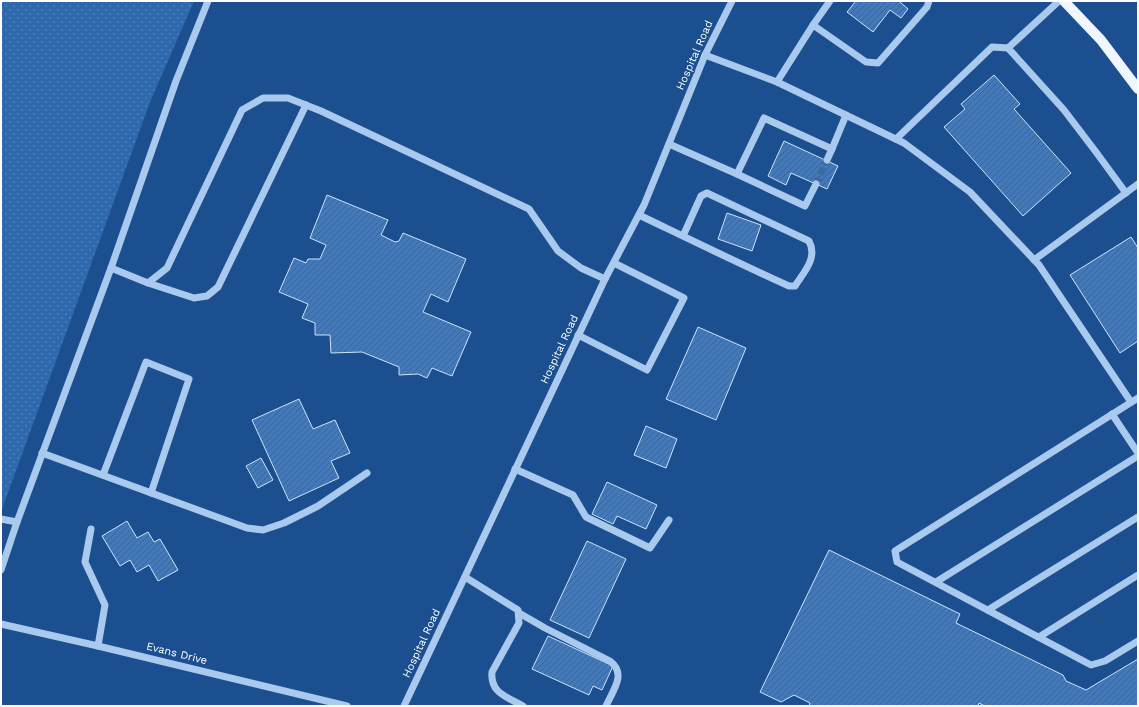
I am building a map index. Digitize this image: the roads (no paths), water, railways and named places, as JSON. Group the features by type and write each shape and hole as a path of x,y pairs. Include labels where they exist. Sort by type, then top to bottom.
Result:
{"main road":[{"path":"1064,1 1100,40 1138,89"}],"street":[{"path":"1,570 42,453 111,268 176,80 208,1"},
{"name":"Hospital Road","path":"404,706 578,335 638,215 705,55 732,1"},
{"path":"777,82 830,1"},
{"path":"813,25 866,62 878,63 927,7 929,1"},
{"path":"1008,48 1059,1"},
{"path":"896,139 992,47 1008,48 1064,110 1126,193"},
{"path":"705,55 777,82 904,142 970,192 1039,265 1131,402"},
{"path":"148,283 167,268 242,110 263,98 288,98 306,105 529,209 558,251 581,268 605,279"},
{"path":"111,268 148,283 194,298 207,296 218,287 306,105"},
{"path":"827,160 846,115"},
{"path":"737,174 764,118 832,149"},
{"path":"668,144 805,206 816,184"},
{"path":"1034,260 1138,184"},
{"path":"638,215 789,286 795,286 811,261 813,252 809,241 707,193 701,196 683,236"},
{"path":"578,335 647,370 684,298 614,263"},
{"path":"103,475 146,362 189,379 151,493"},
{"path":"1138,398 895,551 897,562 1091,665 1105,662 1138,641"},
{"path":"936,582 1138,454 1112,414"},
{"path":"42,453 247,528 263,530 284,523 318,506 367,473"},
{"path":"515,469 573,495 586,517 650,548 668,520"},
{"path":"988,610 1138,516"},
{"path":"1,519 17,522"},
{"path":"91,529 85,562 105,605 98,646"},
{"path":"1039,637 1138,575"},
{"path":"465,577 516,608 519,613 616,665 618,670 618,678 606,706"},
{"path":"519,613 519,623 492,672 491,678 492,685 496,690 522,706"},
{"name":"Evans Drive","path":"1,624 347,706"}],"tunnel":[{"path":"816,184 827,160"}]}
